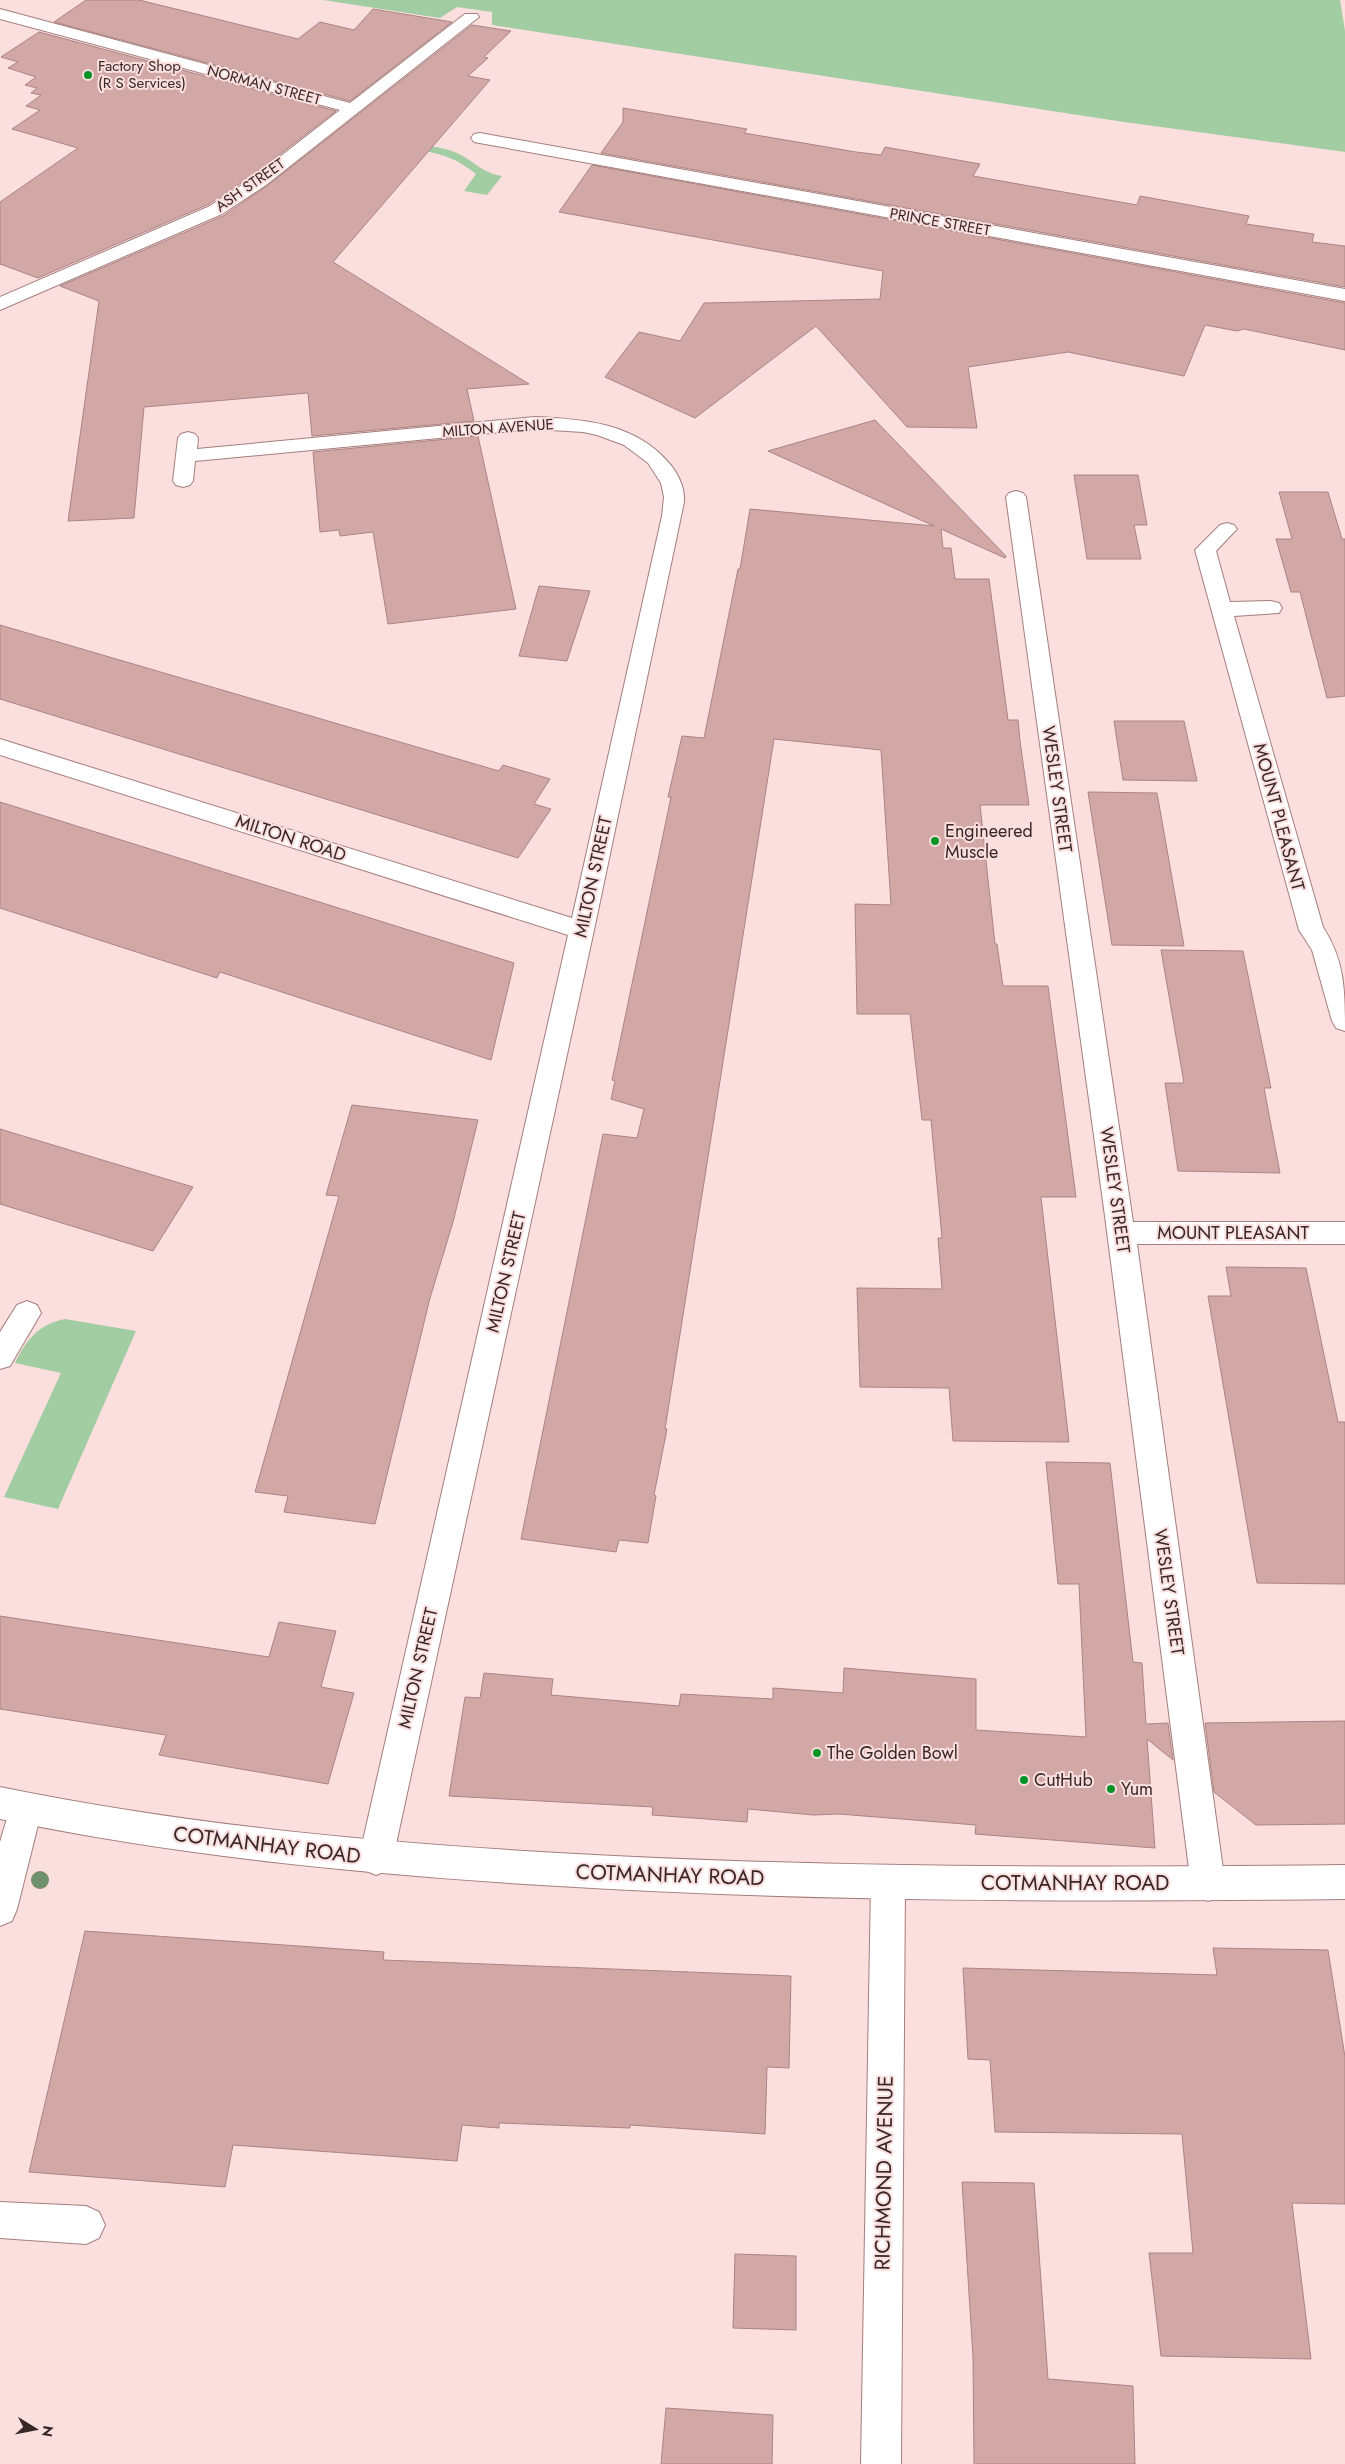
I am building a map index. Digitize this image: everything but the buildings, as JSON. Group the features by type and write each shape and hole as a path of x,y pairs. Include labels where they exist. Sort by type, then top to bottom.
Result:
{"street":[{"name":"NORMAN STREET","path":"0,14 354,109"},
{"name":"ASH STREET","path":"0,304 216,210 249,189 471,17"},
{"name":"PRINCE STREET","path":"480,138 531,154 1345,295"},
{"name":"MILTON AVENUE","path":"183,481 187,447 535,423 590,427 632,442 660,464 674,496 672,516 635,687"},
{"name":"WESLEY STREET","path":"1016,498 1121,1233 1208,1884"},
{"name":"MOUNT PLEASANT","path":"1226,530 1205,550 1310,930 1324,947 1345,1020"},
{"path":"1222,609 1271,608"},
{"name":"MILTON STREET","path":"376,1858 635,687"},
{"name":"MILTON ROAD","path":"0,747 582,930"},
{"name":"MOUNT PLEASANT","path":"1121,1233 1345,1233"},
{"path":"0,1357 26,1313"},
{"path":"0,1909 12,1806"},
{"name":"COTMANHAY ROAD","path":"12,1806 149,1831 376,1858 580,1872 888,1882 1208,1884 1345,1882"},
{"name":"RICHMOND AVENUE","path":"881,2464 888,1882"},
{"path":"0,2220 86,2225"}],"green space":[{"path":"323,0 1340,0 1345,31 1345,152 1124,122 492,25 492,12 457,7 440,18"},
{"path":"419,145 452,151 488,172 502,176 487,195 464,191 476,174 451,158 423,151"},
{"path":"65,1319 136,1331 58,1509 4,1497 61,1373 15,1363 34,1334 56,1321"}],"place":[{"name":"Factory Shop (R S Services)","path":"88,75"},
{"name":"Engineered Muscle","path":"935,841"},
{"name":"The Golden Bowl","path":"817,1753"},
{"name":"CutHub","path":"1024,1780"},
{"name":"Yum","path":"1111,1789"}]}
